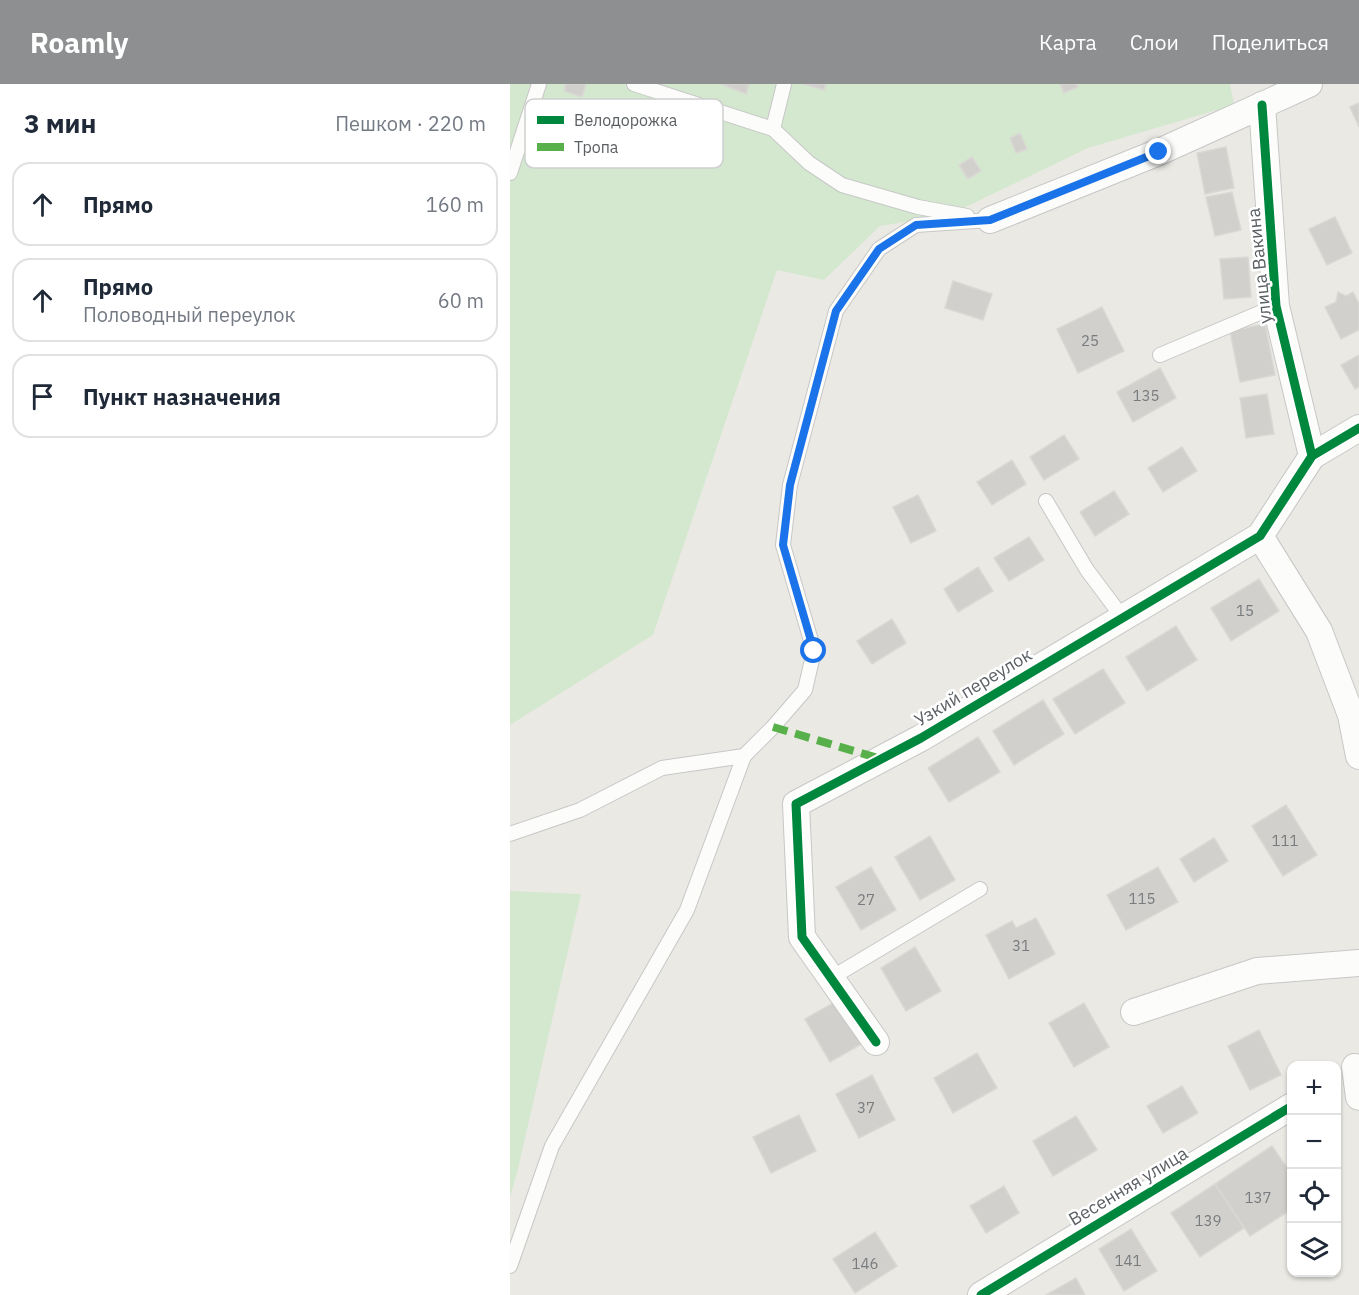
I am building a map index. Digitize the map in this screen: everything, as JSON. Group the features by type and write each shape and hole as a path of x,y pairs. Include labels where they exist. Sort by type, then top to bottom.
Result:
{"street":[{"path":"990,220 1159,152 1309,84"},
{"name":"улица Вакина","path":"1262,105 1276,306 1312,456"},
{"name":"Узкий переулок","path":"876,1041 802,937 796,804 921,738 1260,536 1312,456 1359,428"},
{"path":"1260,536 1319,631 1351,715 1359,756"},
{"path":"1134,1012 1257,970 1359,963"},
{"path":"1350,1070 1359,1097"},
{"name":"Весенняя улица","path":"981,1295 1287,1109"}],"lane":[{"path":"534,99 539,84"},
{"path":"634,84 680,99"},
{"path":"773,129 784,84"},
{"path":"723,113 773,129 809,163 842,184 918,207 990,220"},
{"path":"510,173 525,127"},
{"path":"510,1266 552,1146 687,910 744,756 805,690 814,651 783,545 790,485 836,311 879,249 916,225 990,220"},
{"path":"1160,355 1276,306"},
{"path":"1046,501 1087,570 1123,618"},
{"path":"510,834 580,810 662,768 744,756"},
{"path":"831,978 980,889"}],"green space":[{"path":"510,84 1230,84 1234,105 1088,148 951,214 880,226 824,280 777,270 653,635 510,725"},
{"path":"510,891 581,894 510,1197"}],"building":[{"path":"566,84 586,84 582,97 564,91"},
{"path":"721,84 749,84 746,94"},
{"path":"804,84 826,84 824,90"},
{"path":"1060,84 1076,84 1078,87 1064,93"},
{"path":"1359,103 1359,127 1350,107"},
{"path":"1020,133 1027,149 1016,153 1010,138"},
{"path":"1226,147 1234,188 1205,194 1197,153"},
{"path":"972,157 981,171 968,179 959,165"},
{"path":"1232,192 1241,230 1215,236 1206,197"},
{"path":"1335,217 1352,253 1327,265 1309,229"},
{"path":"1248,257 1251,297 1224,299 1220,259"},
{"path":"953,281 992,294 983,320 945,308"},
{"path":"1338,292 1346,296 1353,292 1359,304 1359,330 1341,339 1325,307 1336,302"},
{"path":"1102,307 1124,351 1078,373 1057,329"},
{"path":"1265,324 1275,375 1240,382 1230,331"},
{"path":"1359,355 1359,387 1355,389 1341,365"},
{"path":"1160,368 1176,398 1133,422 1117,392"},
{"path":"1267,394 1274,434 1246,438 1240,398"},
{"path":"1064,435 1079,459 1044,480 1030,457"},
{"path":"1182,447 1197,471 1163,492 1148,468"},
{"path":"1012,460 1026,484 992,505 977,482"},
{"path":"1114,491 1129,514 1095,536 1080,512"},
{"path":"918,495 936,531 911,543 893,507"},
{"path":"1029,537 1044,560 1009,581 994,558"},
{"path":"978,567 993,591 958,612 944,589"},
{"path":"1259,579 1279,611 1231,641 1211,608"},
{"path":"892,619 906,643 872,664 857,641"},
{"path":"1176,626 1197,660 1147,691 1126,657"},
{"path":"1103,669 1125,703 1075,734 1053,699"},
{"path":"1043,700 1064,734 1014,765 993,731"},
{"path":"978,737 1000,772 949,802 928,768"},
{"path":"1286,805 1317,855 1283,876 1252,826"},
{"path":"930,836 955,880 920,900 895,857"},
{"path":"1214,838 1228,861 1194,882 1180,859"},
{"path":"871,867 896,910 861,930 836,887"},
{"path":"1158,867 1178,902 1126,930 1107,895"},
{"path":"1036,918 1055,954 1009,979 986,935 1012,921 1016,928"},
{"path":"915,947 941,991 906,1011 881,968"},
{"path":"840,999 865,1042 830,1062 805,1019"},
{"path":"1084,1003 1109,1047 1074,1067 1049,1023"},
{"path":"1259,1030 1281,1075 1250,1090 1228,1046"},
{"path":"977,1053 997,1088 953,1113 934,1078"},
{"path":"872,1075 895,1120 859,1138 836,1094"},
{"path":"1182,1086 1198,1113 1163,1133 1147,1106"},
{"path":"799,1115 816,1151 771,1173 753,1137"},
{"path":"1076,1116 1097,1150 1053,1176 1033,1141"},
{"path":"1272,1146 1287,1168 1287,1212 1250,1236 1215,1184"},
{"path":"1215,1184 1244,1228 1200,1257 1171,1213"},
{"path":"1004,1186 1019,1213 986,1233 970,1206"},
{"path":"1131,1229 1157,1271 1124,1291 1099,1249"},
{"path":"875,1232 897,1266 855,1293 833,1259"},
{"path":"1076,1278 1085,1295 1046,1295"}],"marked path":[{"path":"773,727 881,759"}],"cycle path":[{"path":"1262,105 1276,306 1312,456"},
{"path":"876,1042 802,937 796,804 921,738 1260,536 1312,456 1359,428"},
{"path":"981,1295 1287,1109"}],"route":[{"path":"814,651 783,545 790,485 836,311 879,249 916,225 990,220 1159,152"}]}
